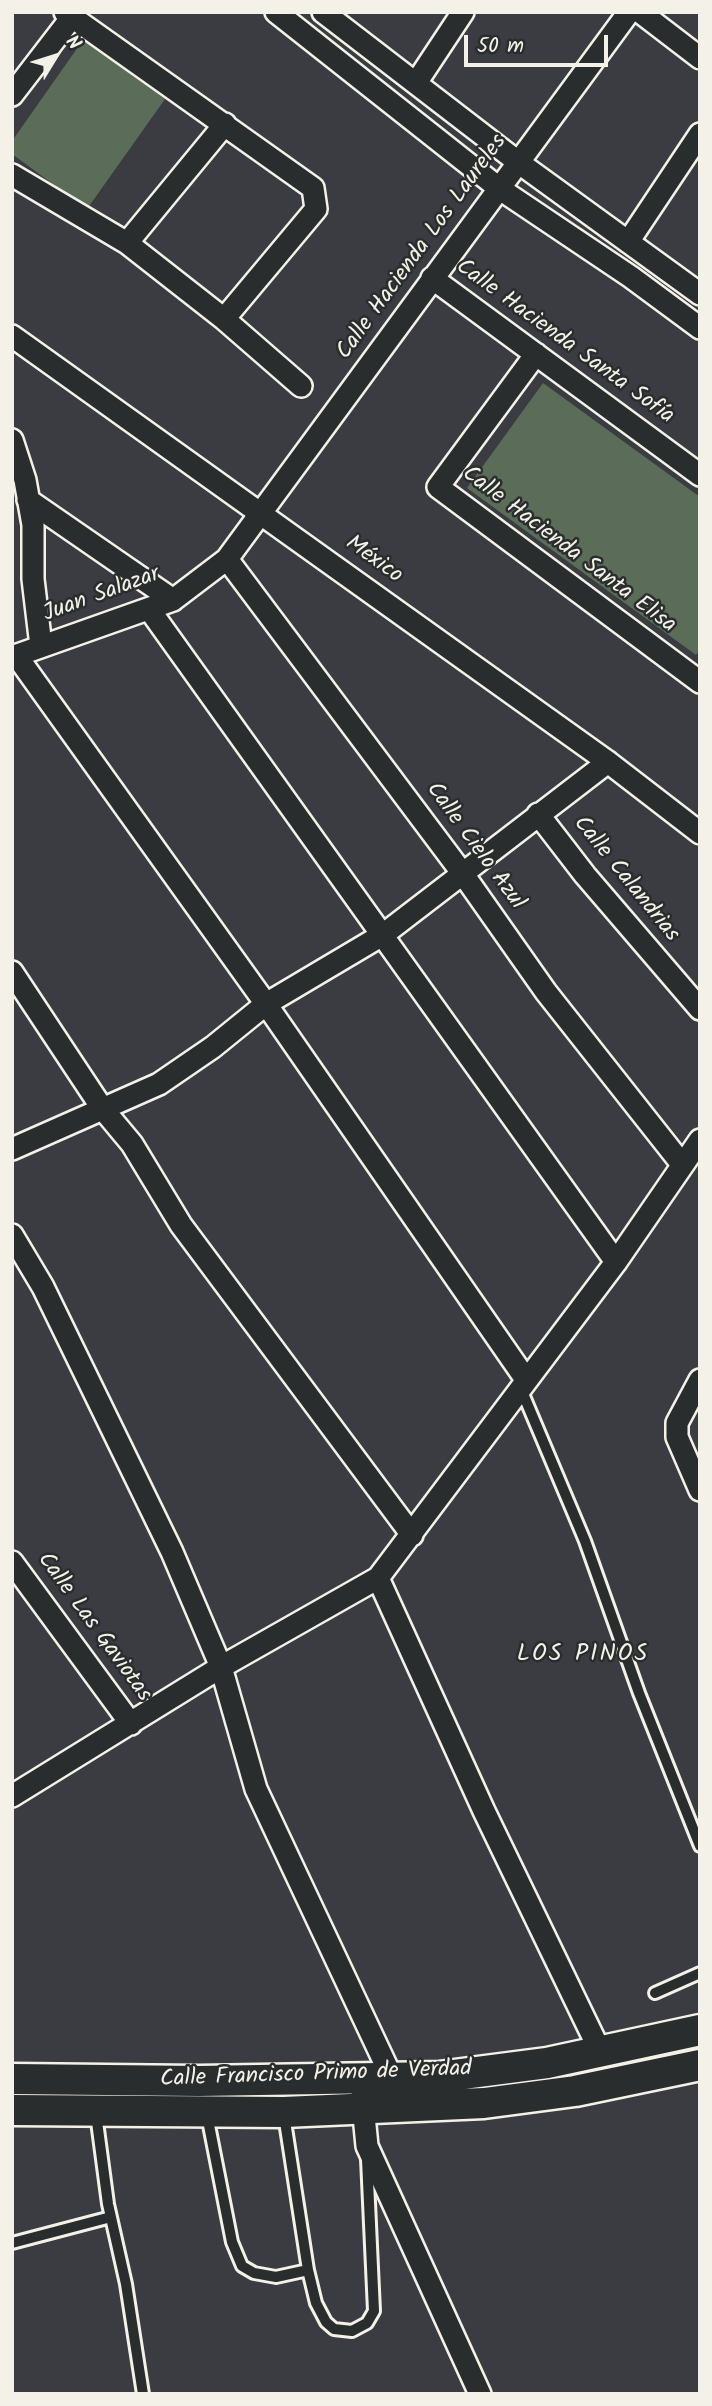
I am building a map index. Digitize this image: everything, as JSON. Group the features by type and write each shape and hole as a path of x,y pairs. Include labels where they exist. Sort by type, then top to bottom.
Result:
{"main road":[{"name":"Calle Francisco Primo de Verdad","path":"12,2079 439,2077 547,2063 700,2030"},
{"name":"Calle Francisco Primo de Verdad","path":"12,2110 284,2112 529,2099 700,2065"}],"street":[{"path":"276,12 500,189 700,328"},
{"path":"323,12 518,162 700,294"},
{"path":"416,83 463,12"},
{"name":"Calle Hacienda Los Laureles","path":"262,516 432,278 629,12"},
{"path":"640,12 700,58"},
{"path":"12,95 68,15 313,188 316,209 224,319"},
{"path":"127,243 225,124"},
{"path":"628,243 700,134"},
{"path":"12,175 127,243 224,319 301,386"},
{"name":"Calle Hacienda Santa Sofía","path":"432,278 700,475"},
{"name":"México","path":"12,336 608,762 700,833"},
{"name":"Calle Hacienda Santa Elisa","path":"536,354 438,487 700,682"},
{"path":"12,440 33,525 33,579 41,646"},
{"path":"28,500 173,600"},
{"name":"Juan Salazar","path":"14,656 173,600 227,559 262,516"},
{"name":"Calle Cielo Azul","path":"227,559 463,874 547,992 681,1163"},
{"path":"149,609 616,1262"},
{"path":"14,656 266,1004 523,1382"},
{"path":"12,1149 159,1084 213,1047 266,1004 384,934 608,762"},
{"name":"Calle Calandrias","path":"538,814 585,875 700,1009"},
{"path":"12,972 102,1108 132,1144 181,1225 412,1535"},
{"path":"12,1796 221,1667 378,1578 616,1262 681,1163 700,1140"},
{"path":"12,1236 43,1287 172,1552 221,1667 256,1789 392,2078"},
{"path":"700,1380 677,1423 677,1437 700,1490"},
{"name":"Calle Las Gaviotas","path":"16,1575 131,1724"},
{"path":"378,1578 484,1811 600,2051"},
{"path":"361,2079 367,2146 480,2394"}],"lane":[{"path":"523,1382 585,1541 639,1693 700,1846"},
{"path":"655,1993 700,1973"},
{"path":"95,2111 143,2394"},
{"path":"206,2111 232,2242 242,2266 254,2273 276,2277 308,2270"},
{"path":"284,2112 308,2270 316,2304 326,2322 334,2329 352,2331 367,2323 374,2312 367,2146"},
{"path":"12,2243 111,2217"}],"green space":[{"path":"83,40 165,99 87,209 12,154 12,141"},
{"path":"543,383 700,497 700,650 696,655 467,488"}],"district":[{"name":"LOS PINOS","path":"583,1656"}]}
